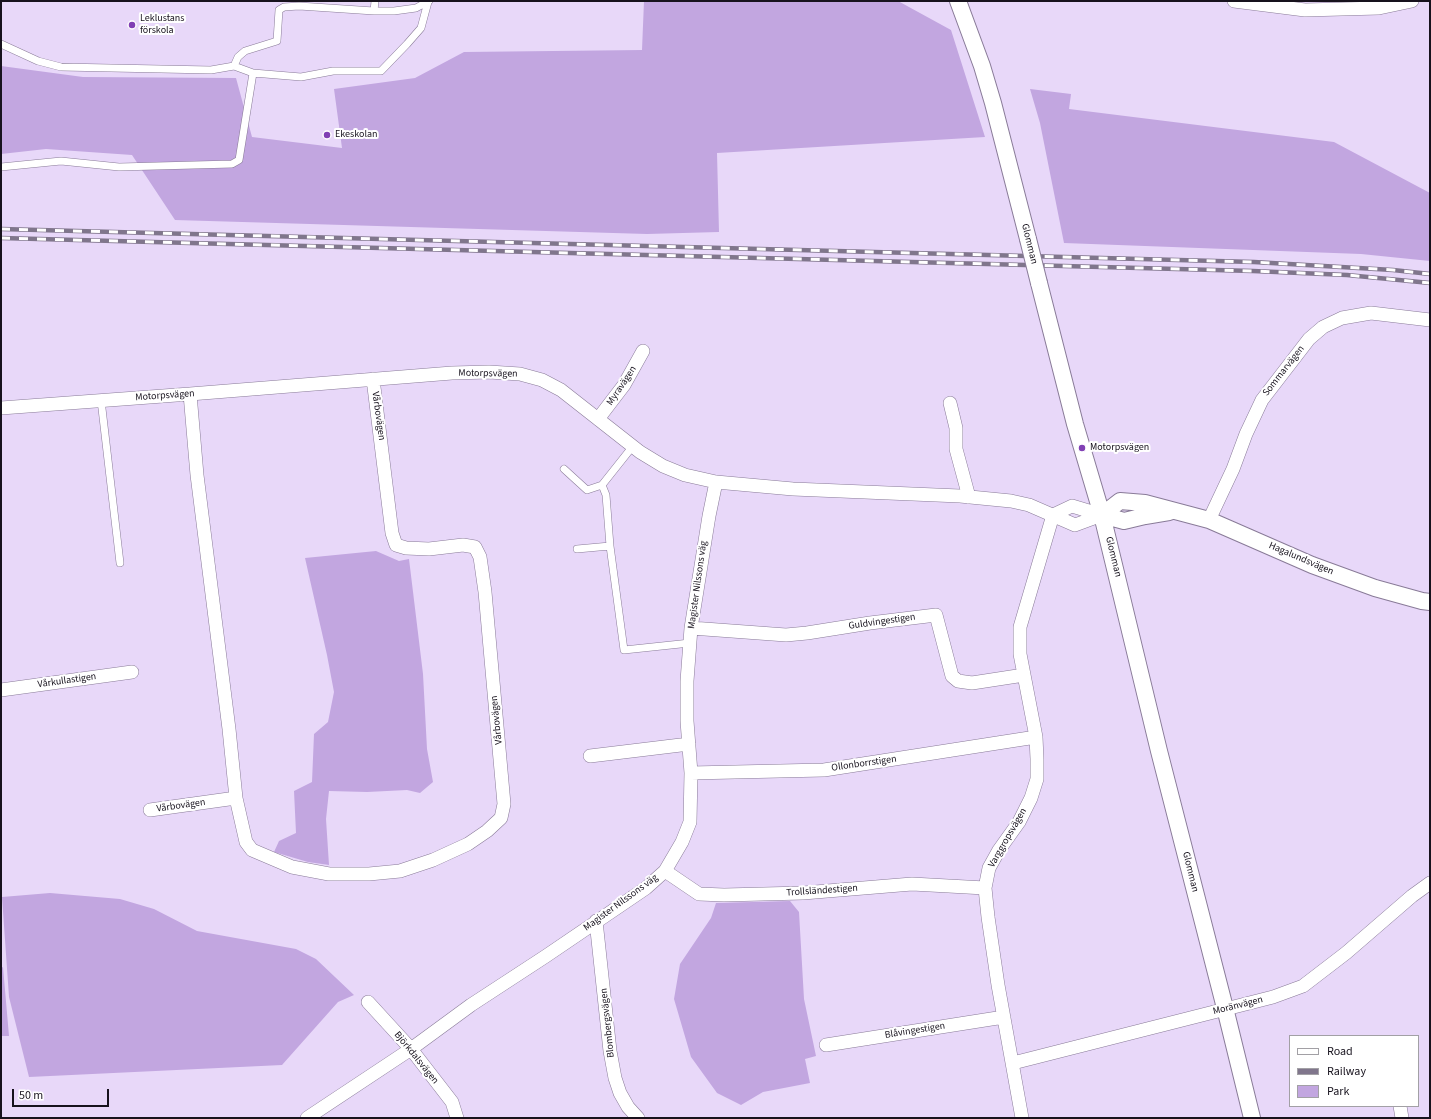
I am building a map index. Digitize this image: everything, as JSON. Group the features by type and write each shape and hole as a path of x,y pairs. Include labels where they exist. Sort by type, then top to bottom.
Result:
{"street":[{"name":"Glomman","path":"958,1 982,66 993,104 1075,424 1102,515 1159,751 1226,1008 1252,1118"},
{"path":"1234,1 1305,10 1379,8 1412,1"},
{"name":"Sommarvägen","path":"1209,520 1233,469 1246,434 1262,400 1309,339 1323,327 1342,318 1371,313 1430,320"},
{"name":"Myravägen","path":"598,419 624,385 643,351"},
{"name":"Motorpsvägen","path":"1,408 460,373 489,372 520,374 542,380 561,390 633,446 662,466 685,475 716,482 793,489 969,496 1011,501 1029,505 1075,525 1102,515"},
{"name":"Vårbovägen","path":"190,394 197,475 236,798 246,842 252,850 292,867 329,874 369,874 400,871 426,862 468,844 487,831 501,818 504,804 503,775 485,592 480,557 475,547 463,545 429,549 406,548 396,545 392,533 373,379"},
{"path":"950,403 956,428 956,449 969,496"},
{"name":"Magister Nilssons väg","path":"307,1118 411,1049 471,1005 646,888 665,871 682,842 690,822 691,773 687,681 691,628 708,516 716,482"},
{"path":"1053,515 1072,506 1102,515"},
{"name":"Hagalundsvägen","path":"1102,515 1124,521 1173,512 1209,520 1312,565 1375,588 1430,602"},
{"name":"Varggropsvägen","path":"1022,1118 1004,1017 988,917 985,888 989,868 1018,822 1031,798 1037,779 1036,737 1020,654 1020,627 1053,515"},
{"name":"Guldvingestigen","path":"691,628 786,635 807,634 870,623 936,615 952,676 958,681 972,683 1024,675"},
{"name":"Vårkullastigen","path":"1,690 132,672"},
{"name":"Ollonborrstigen","path":"691,773 824,770 1036,737"},
{"path":"590,756 689,744"},
{"name":"Vårbovägen","path":"150,810 236,798"},
{"name":"Trollsländestigen","path":"665,871 699,894 724,895 803,893 912,884 985,888"},
{"name":"Moränvägen","path":"1013,1063 1273,997 1303,986 1346,953 1412,896 1430,883"},
{"name":"Blombergsvägen","path":"596,921 610,1051 615,1078 620,1093 628,1107 638,1118"},
{"name":"Björkdalsvägen","path":"368,1002 411,1049 452,1102 457,1118"},
{"name":"Blåvingestigen","path":"826,1045 1004,1017"},
{"path":"1400,1107 1402,1118"}],"lane":[{"path":"374,11 375,1"},
{"path":"234,66 238,57 245,52 277,41 279,10 284,6 394,11 416,8 428,1"},
{"path":"1,44 38,61 62,67 211,70 234,66 252,73 301,77 334,71 381,71 408,44 421,28 428,1"},
{"path":"1,167 61,161 119,167 232,164 239,160 252,73"},
{"path":"101,400 120,563"},
{"path":"564,469 586,490 602,485 633,446"},
{"path":"602,485 606,495 610,546 624,650 690,643"},
{"path":"577,549 610,546"}],"green space":[{"name":"Ekeskolan","path":"644,1 898,1 951,30 985,137 717,153 719,232 647,234 175,220 132,155 46,149 1,154 1,66 83,77 236,78 252,137 342,148 334,89 415,78 464,52 642,50"},
{"path":"1030,89 1071,94 1069,109 1334,142 1430,193 1430,261 1361,254 1064,243 1040,123"},
{"path":"376,551 399,561 409,559 423,674 427,749 433,782 420,793 407,790 367,792 329,791 326,819 329,865 308,862 274,852 279,841 296,833 294,791 312,782 314,734 328,722 334,692 305,558"},
{"path":"50,893 120,899 154,909 197,931 296,949 316,959 354,995 338,1002 282,1065 29,1077 9,997 2,897"},
{"path":"790,901 799,912 804,999 816,1056 805,1059 810,1083 763,1092 741,1105 717,1093 691,1057 674,999 680,964 711,918 716,903"},
{"path":"3,967 9,1036 1,1036 1,968"}],"railway":[{"path":"1,229 1254,262 1393,270 1430,274"},
{"path":"1,238 1253,271 1347,275 1430,283"}],"place":[{"name":"Leklustans förskola","path":"132,25"},
{"name":"Ekeskolan","path":"327,135"},
{"name":"Motorpsvägen","path":"1082,448"}]}
